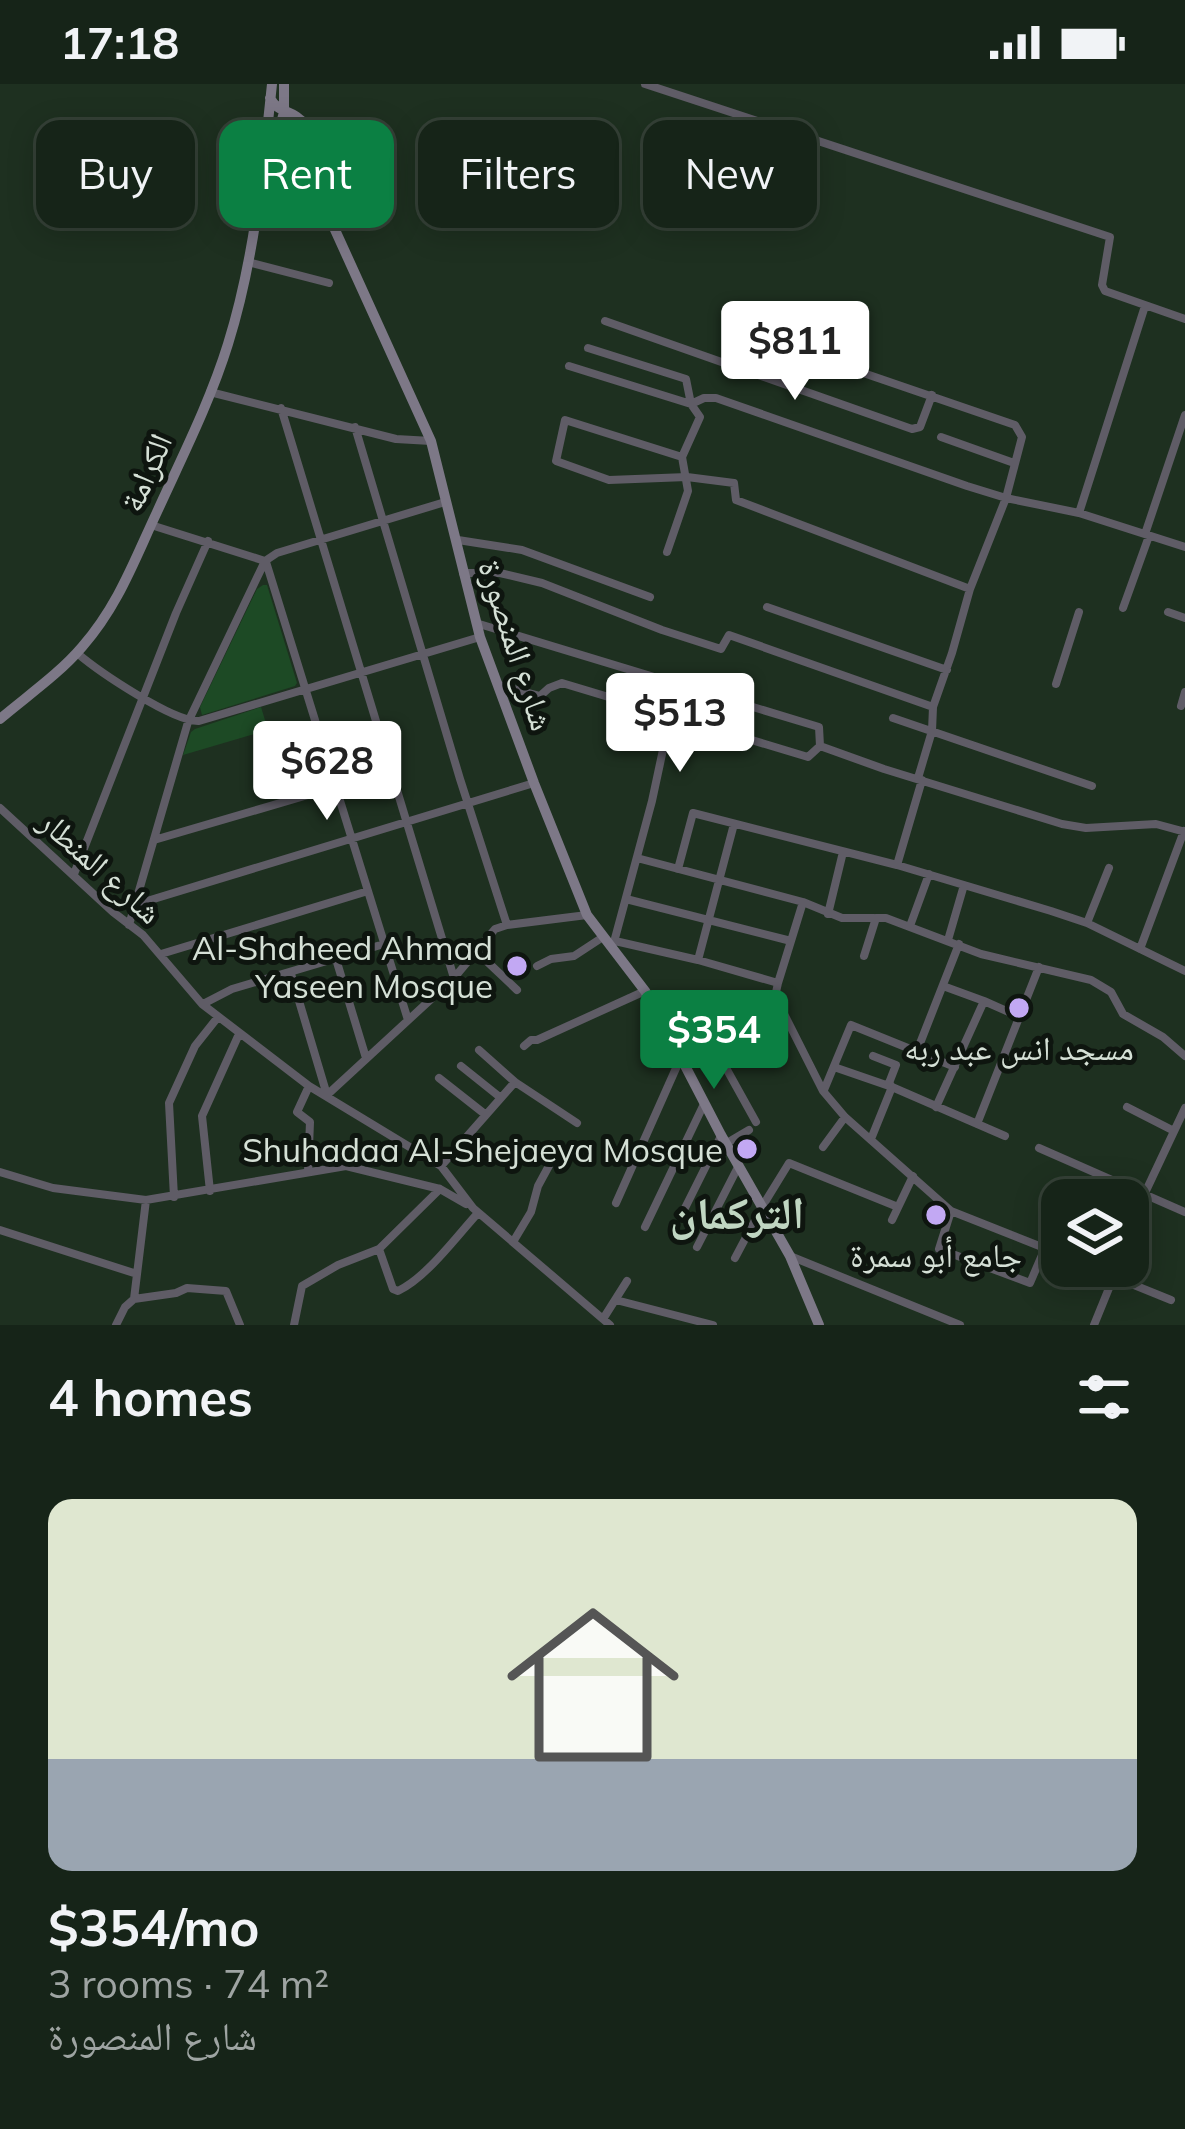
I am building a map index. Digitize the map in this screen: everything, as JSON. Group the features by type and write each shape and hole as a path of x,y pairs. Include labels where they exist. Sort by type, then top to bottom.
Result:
{"main road":[{"name":"الكرامة","path":"267,120 272,84"},
{"name":"الكرامة","path":"282,120 284,84"},
{"name":"شارع المنصورة","path":"270,98 277,109 304,124 326,210 431,441 480,637 587,915 645,991 790,1256 819,1325"},
{"name":"الكرامة","path":"0,719 76,653 122,591 227,346 253,228"}],"street":[{"path":"645,84 1110,237 1105,291 1185,319"},
{"path":"247,261 329,283"},
{"path":"1079,513 1145,306"},
{"path":"605,321 912,429 920,427 932,395"},
{"path":"588,348 686,379 691,404 700,417 682,457 688,491 668,552"},
{"path":"805,353 1015,425 1022,437 1006,498 970,589 933,707 932,730 897,865"},
{"path":"569,366 691,404 716,398 1006,498 1079,513 1185,547"},
{"path":"209,392 396,439 431,441"},
{"path":"280,408 454,978"},
{"path":"1123,608 1185,415"},
{"path":"682,457 566,420 556,460 609,480 687,477 734,483 736,500 970,589"},
{"path":"355,427 507,925"},
{"path":"941,437 1014,464"},
{"path":"129,926 188,722 266,561 277,553 445,502"},
{"path":"151,525 266,561"},
{"path":"458,540 522,550 650,597"},
{"path":"74,874 208,541"},
{"path":"266,561 408,1020"},
{"path":"463,574 500,573 542,583 721,650 729,634 933,707"},
{"path":"767,607 947,670"},
{"path":"1056,684 1078,612"},
{"path":"1168,612 1185,619"},
{"path":"476,622 819,727 820,746 808,758 562,683 540,696 497,685"},
{"path":"76,653 143,697 188,722 199,722 480,637"},
{"path":"1181,706 1185,692"},
{"path":"609,942 626,899 670,717"},
{"path":"893,718 1092,786"},
{"path":"820,746 1075,827 1156,824 1184,831 1140,950"},
{"path":"134,905 534,783"},
{"path":"154,840 334,787"},
{"name":"شارع المنطار","path":"0,808 143,935 202,1004 309,1086 441,1166 476,1210 607,1322"},
{"path":"678,869 694,813 897,865 1087,923 1185,970"},
{"path":"698,960 734,824"},
{"path":"827,914 843,852"},
{"path":"637,858 803,902 827,914 855,920 886,918 981,954 1091,980 1112,992 1123,1014 1185,1056"},
{"path":"1087,923 1109,868"},
{"path":"910,926 928,874"},
{"path":"948,940 964,885"},
{"path":"161,954 368,891"},
{"path":"626,899 791,941"},
{"path":"803,902 776,997 824,1091 845,1118 950,1211 1041,1246"},
{"path":"291,974 327,1096 454,978 496,929 587,915"},
{"path":"865,956 876,918"},
{"path":"537,966 609,942 778,983"},
{"path":"202,1004 232,989 384,944"},
{"path":"917,1051 959,944"},
{"path":"477,952 517,990"},
{"path":"336,959 366,1058"},
{"path":"977,1124 1039,967"},
{"path":"943,986 1020,1017"},
{"path":"524,1046 645,991"},
{"path":"936,1107 984,1001"},
{"path":"616,1203 681,1057 778,1004"},
{"path":"174,1197 169,1102 195,1046 218,1017"},
{"path":"824,1091 851,1025 955,1067"},
{"path":"210,1191 202,1116 239,1034"},
{"path":"685,1208 724,1139 752,1126 711,1041"},
{"path":"479,1050 515,1082 577,1123"},
{"path":"873,1055 896,1065 889,1083 892,1088"},
{"path":"461,1066 501,1098"},
{"path":"834,1067 1005,1136"},
{"path":"439,1078 486,1115"},
{"path":"441,1166 515,1082"},
{"path":"308,1172 310,1122 297,1112 309,1086"},
{"path":"871,1139 892,1088"},
{"path":"645,1227 705,1102"},
{"path":"1126,1107 1174,1131"},
{"path":"1149,1184 1185,1108"},
{"path":"823,1147 845,1118"},
{"path":"1039,1148 1108,1179"},
{"path":"513,1242 557,1151"},
{"path":"736,1258 789,1163 898,1208"},
{"path":"697,1247 739,1165"},
{"path":"0,1172 52,1188 146,1200 346,1166 440,1189 476,1210 436,1258 398,1291 393,1289 379,1249"},
{"path":"892,1220 913,1175"},
{"path":"293,1325 302,1286 379,1249 440,1189"},
{"path":"1149,1197 1185,1212"},
{"path":"116,1325 134,1298 146,1200"},
{"path":"950,1211 939,1249 1030,1283 1041,1257"},
{"path":"0,1230 137,1274"},
{"path":"790,1256 960,1325"},
{"path":"607,1322 627,1281"},
{"path":"1094,1325 1109,1287"},
{"path":"1138,1287 1171,1300"},
{"path":"134,1298 187,1288 226,1291 240,1325"},
{"path":"616,1300 712,1325"}],"green space":[{"path":"267,585 297,683 202,715 200,707"},
{"path":"261,707 268,730 183,755 195,729"}],"place":[{"name":"Al-Shaheed Ahmad Yaseen Mosque","path":"517,966"},
{"name":"مسجد انس عبد ربه","path":"1019,1008"},
{"name":"Shuhadaa Al-Shejaeya Mosque","path":"747,1149"},
{"name":"جامع أبو سمرة","path":"936,1215"}],"district":[{"name":"التركمان","path":"737,1212"}]}
